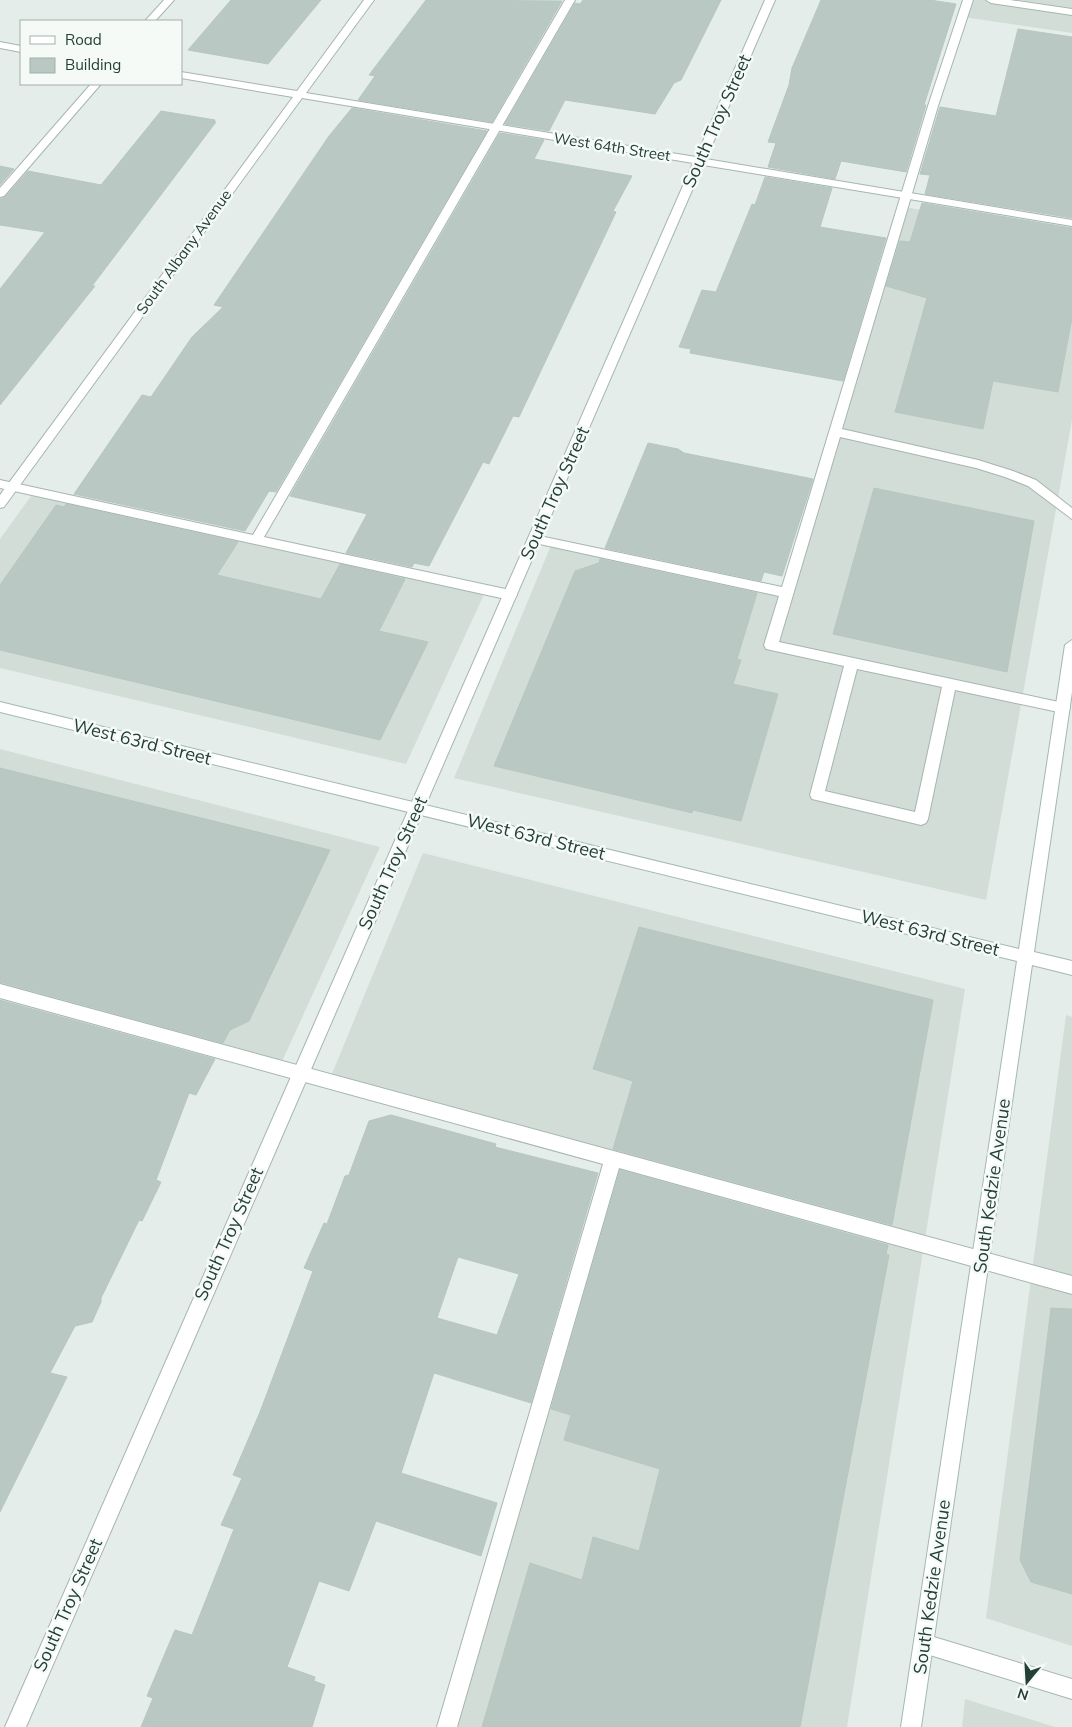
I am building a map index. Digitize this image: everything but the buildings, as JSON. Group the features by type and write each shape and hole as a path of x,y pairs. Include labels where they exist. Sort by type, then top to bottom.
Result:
{"street":[{"path":"151,20 169,0"},
{"name":"South Albany Avenue","path":"0,504 6,485 369,0"},
{"path":"256,540 570,0"},
{"name":"South Troy Street","path":"15,1727 299,1073 417,808 770,0"},
{"path":"968,0 772,645 950,684 1067,698"},
{"path":"991,0 1072,12"},
{"path":"0,45 20,49"},
{"name":"West 64th Street","path":"182,75 1072,223"},
{"path":"0,194 95,85"},
{"path":"836,432 978,464 1009,474 1032,483 1072,516"},
{"path":"6,485 510,595"},
{"path":"535,539 787,593"},
{"name":"South Kedzie Avenue","path":"911,1727 1026,956 1067,698 1072,645"},
{"path":"852,662 817,795 921,819 950,684"},
{"name":"West 63rd Street","path":"0,707 1072,968"},
{"path":"0,991 1072,1285"},
{"path":"447,1727 614,1159"},
{"path":"924,1644 1072,1689"}],"shaded area":[{"path":"968,0 1072,0 1072,33 963,17"},
{"path":"904,207 1072,235 1072,420 986,900 454,778 552,543 787,593"},
{"path":"34,492 486,590 406,764 0,668 0,539"},
{"path":"0,749 380,847 279,1068 0,991"},
{"path":"423,853 965,989 847,1727 447,1727 613,1160 329,1081"},
{"path":"1066,1015 1072,1017 1072,1646 986,1618"},
{"path":"965,1699 1055,1727 962,1727"}]}
